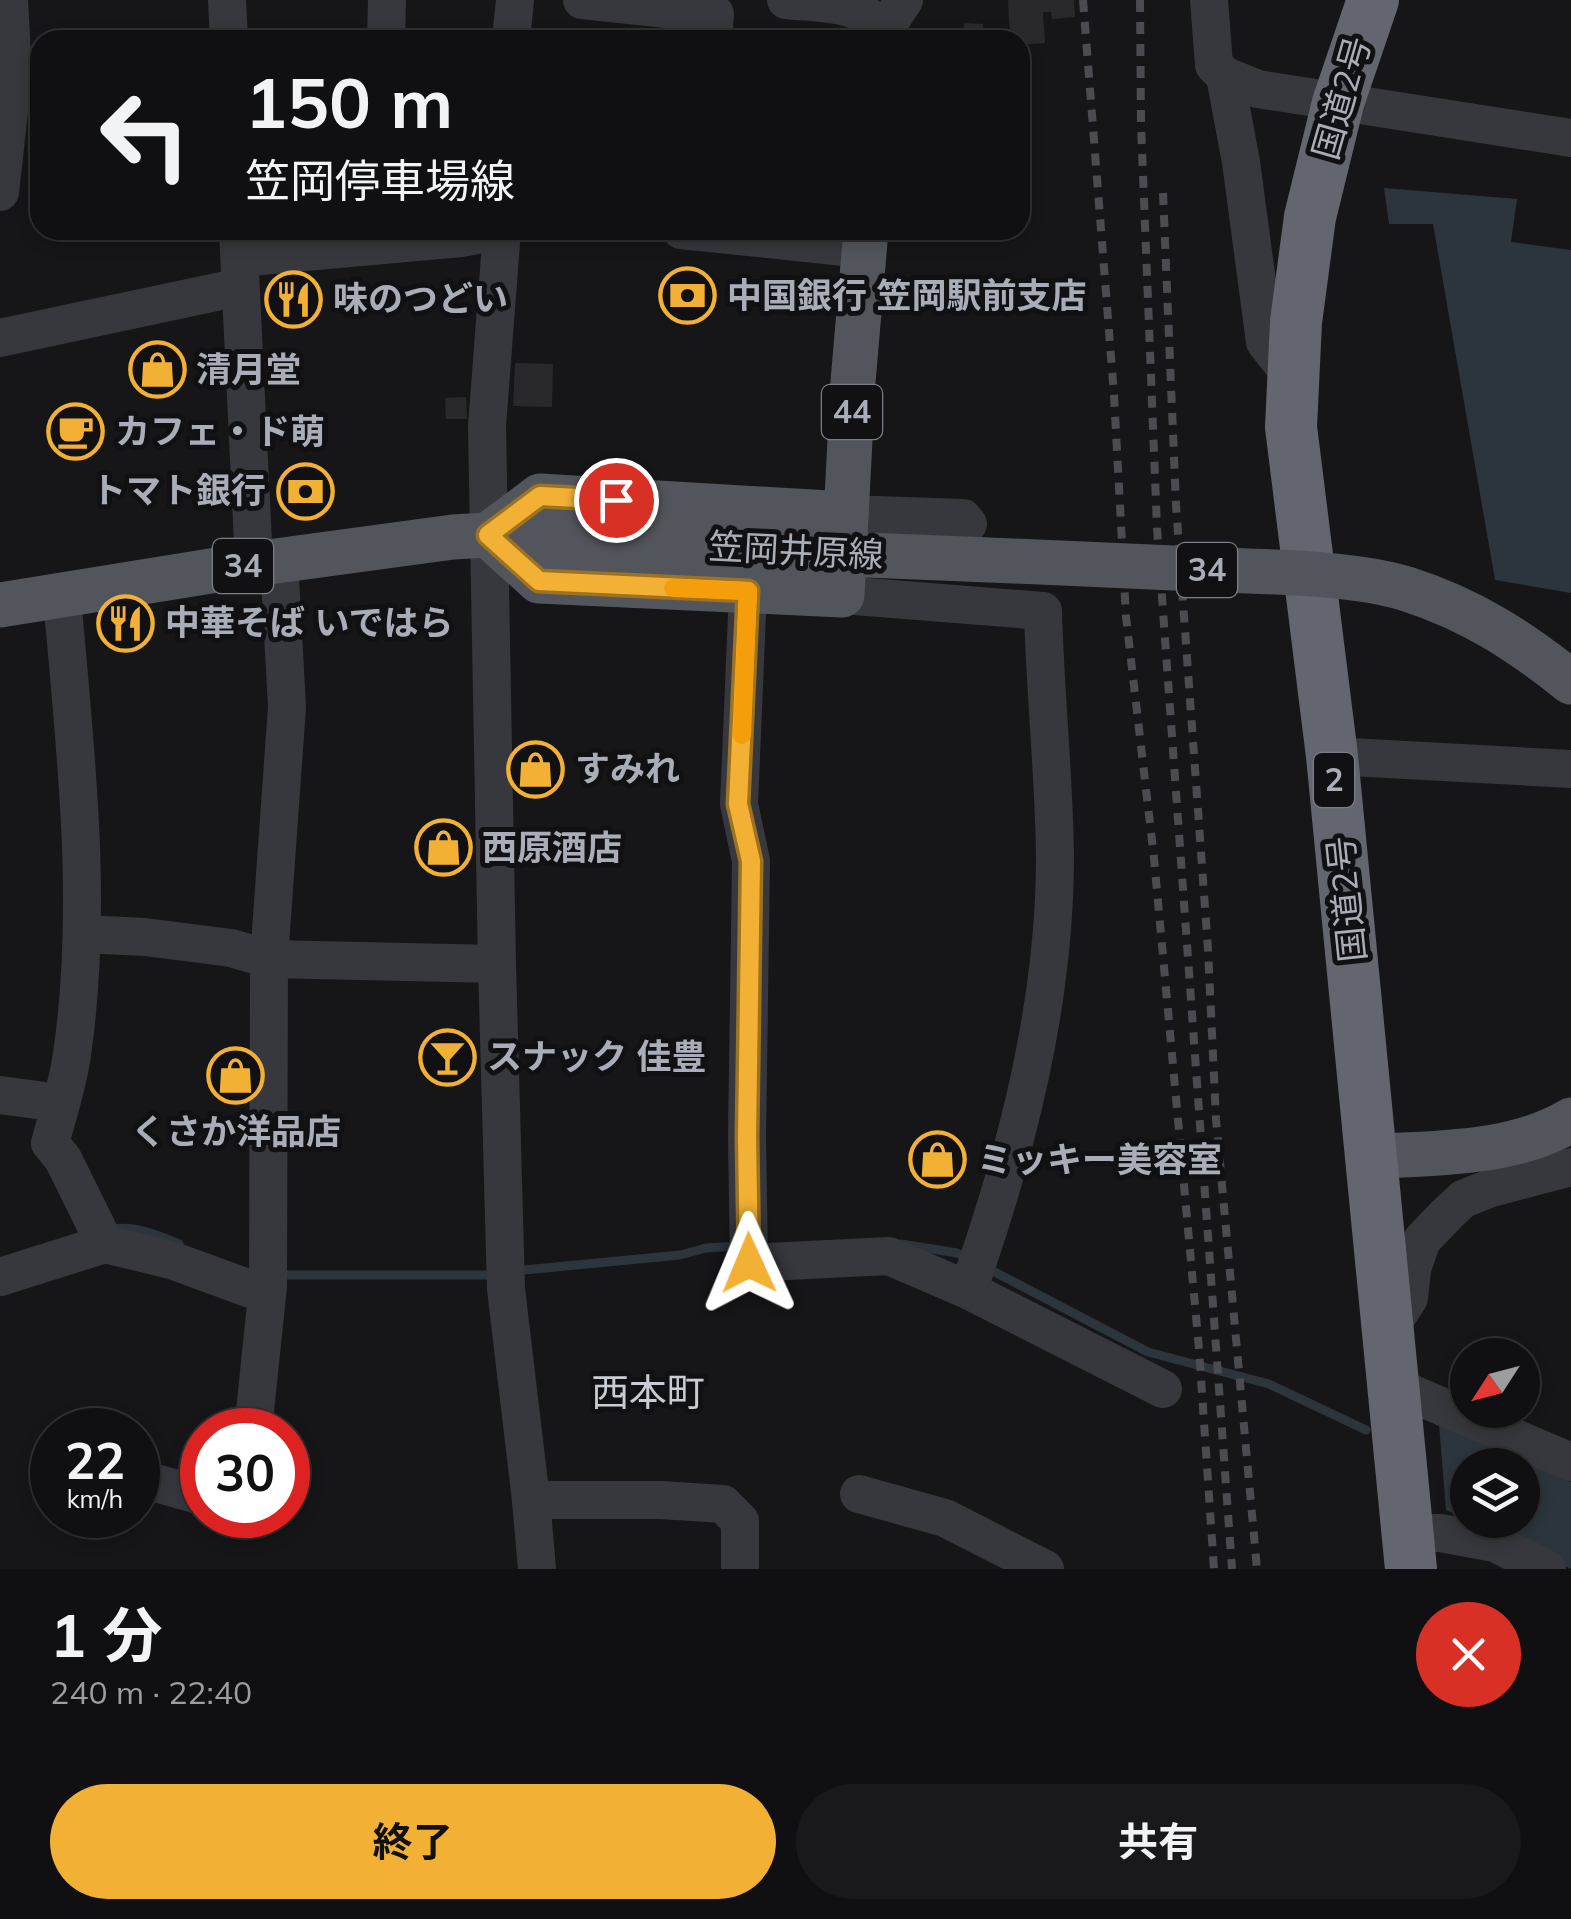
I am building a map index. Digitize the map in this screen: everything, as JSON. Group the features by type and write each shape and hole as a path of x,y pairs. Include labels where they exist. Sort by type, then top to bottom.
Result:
{"highway":[{"name":"国道2号","path":"1373,0 1338,103 1310,216 1296,322 1291,427 1332,756 1409,1551"}],"main road":[{"name":"44","path":"842,595 864,240"},
{"path":"842,595 539,581 488,535 540,496 846,514"},
{"name":"笠岡井原線","path":"0,605 267,562 453,536 488,535 1260,572 1403,588 1461,609 1517,639 1571,682"},
{"path":"1373,1157 1464,1151 1525,1141 1571,1120"}],"street":[{"path":"0,192 13,76 9,0"},
{"path":"227,0 228,30"},
{"path":"386,30 387,0"},
{"path":"512,30 515,0"},
{"path":"582,0 720,18"},
{"path":"786,0 856,8 872,16 880,30"},
{"path":"887,30 904,0"},
{"path":"1210,0 1214,64 1224,76 1241,162 1265,342 1294,379"},
{"path":"1224,76 1258,89 1571,138"},
{"path":"2,327 239,258 357,240"},
{"path":"503,240 488,426 496,964 506,1272 537,1569"},
{"path":"239,258 267,562 287,707 269,959 268,1280 255,1408"},
{"path":"846,514 963,518 968,524"},
{"path":"748,591 738,804 751,861 749,1263 888,1256 969,1288 1163,1389"},
{"path":"842,595 1042,611 1055,855 1051,937 1022,1114 969,1288"},
{"path":"62,597 76,766 82,934 72,1056 50,1143 63,1160 100,1236"},
{"path":"1332,756 1571,770"},
{"path":"82,934 231,948 269,959 496,964"},
{"path":"0,1095 60,1103"},
{"path":"1386,1333 1410,1298 1412,1269 1422,1240 1463,1199 1571,1167"},
{"path":"0,1276 100,1236 171,1260 268,1280"},
{"path":"1394,1386 1571,1462"},
{"path":"858,1494 945,1518 1045,1569"},
{"path":"531,1500 723,1504 740,1521 740,1569"},
{"path":"1409,1551 1440,1533 1495,1542 1546,1569"}],"shaded area":[{"path":"1384,188 1517,199 1511,242 1571,250 1571,593 1495,580 1433,224 1389,224"},
{"path":"1439,1424 1494,1448 1450,1448 1450,1512 1446,1510"},
{"path":"1540,1468 1571,1482 1571,1569 1505,1538 1540,1538"}],"building":[{"path":"1008,0 1074,0 1075,17 1052,19 1051,12 1043,12 1045,43 1030,44 1030,30 1010,30"},
{"path":"964,23 983,24 983,30 964,30"},
{"path":"515,363 553,364 552,407 513,406"},
{"path":"466,397 467,419 446,419 445,398"}],"waterway":[{"path":"108,1230 135,1229 179,1244"},
{"path":"901,1244 957,1253 969,1259"},
{"path":"514,1271 741,1246"},
{"path":"987,1268 1148,1352 1269,1384 1366,1430"},
{"path":"279,1275 498,1275"}],"railway":[{"path":"1083,0 1114,395 1126,617 1154,858 1199,1349 1214,1569"},
{"path":"1140,0 1157,528 1232,1569"},
{"path":"1163,193 1176,505 1208,949 1216,1119 1257,1569"}],"slow traffic":[{"path":"673,588 748,591 742,735"}],"place":[{"name":"中国銀行 笠岡駅前支店","path":"688,296"},
{"name":"味のつどい","path":"294,299"},
{"name":"清月堂","path":"157,370"},
{"name":"カフェ・ド萌","path":"76,432"},
{"name":"トマト銀行","path":"305,491"},
{"name":"中華そば いではら","path":"126,623"},
{"name":"すみれ","path":"536,769"},
{"name":"西原酒店","path":"443,848"},
{"name":"スナック 佳豊","path":"448,1057"},
{"name":"くさか洋品店","path":"236,1076"},
{"name":"ミッキー美容室","path":"938,1160"}],"district":[{"name":"西本町","path":"648,1393"}],"route":[{"path":"616,500 540,496 488,535 539,581 748,591 738,804 751,861 749,1263"}]}
